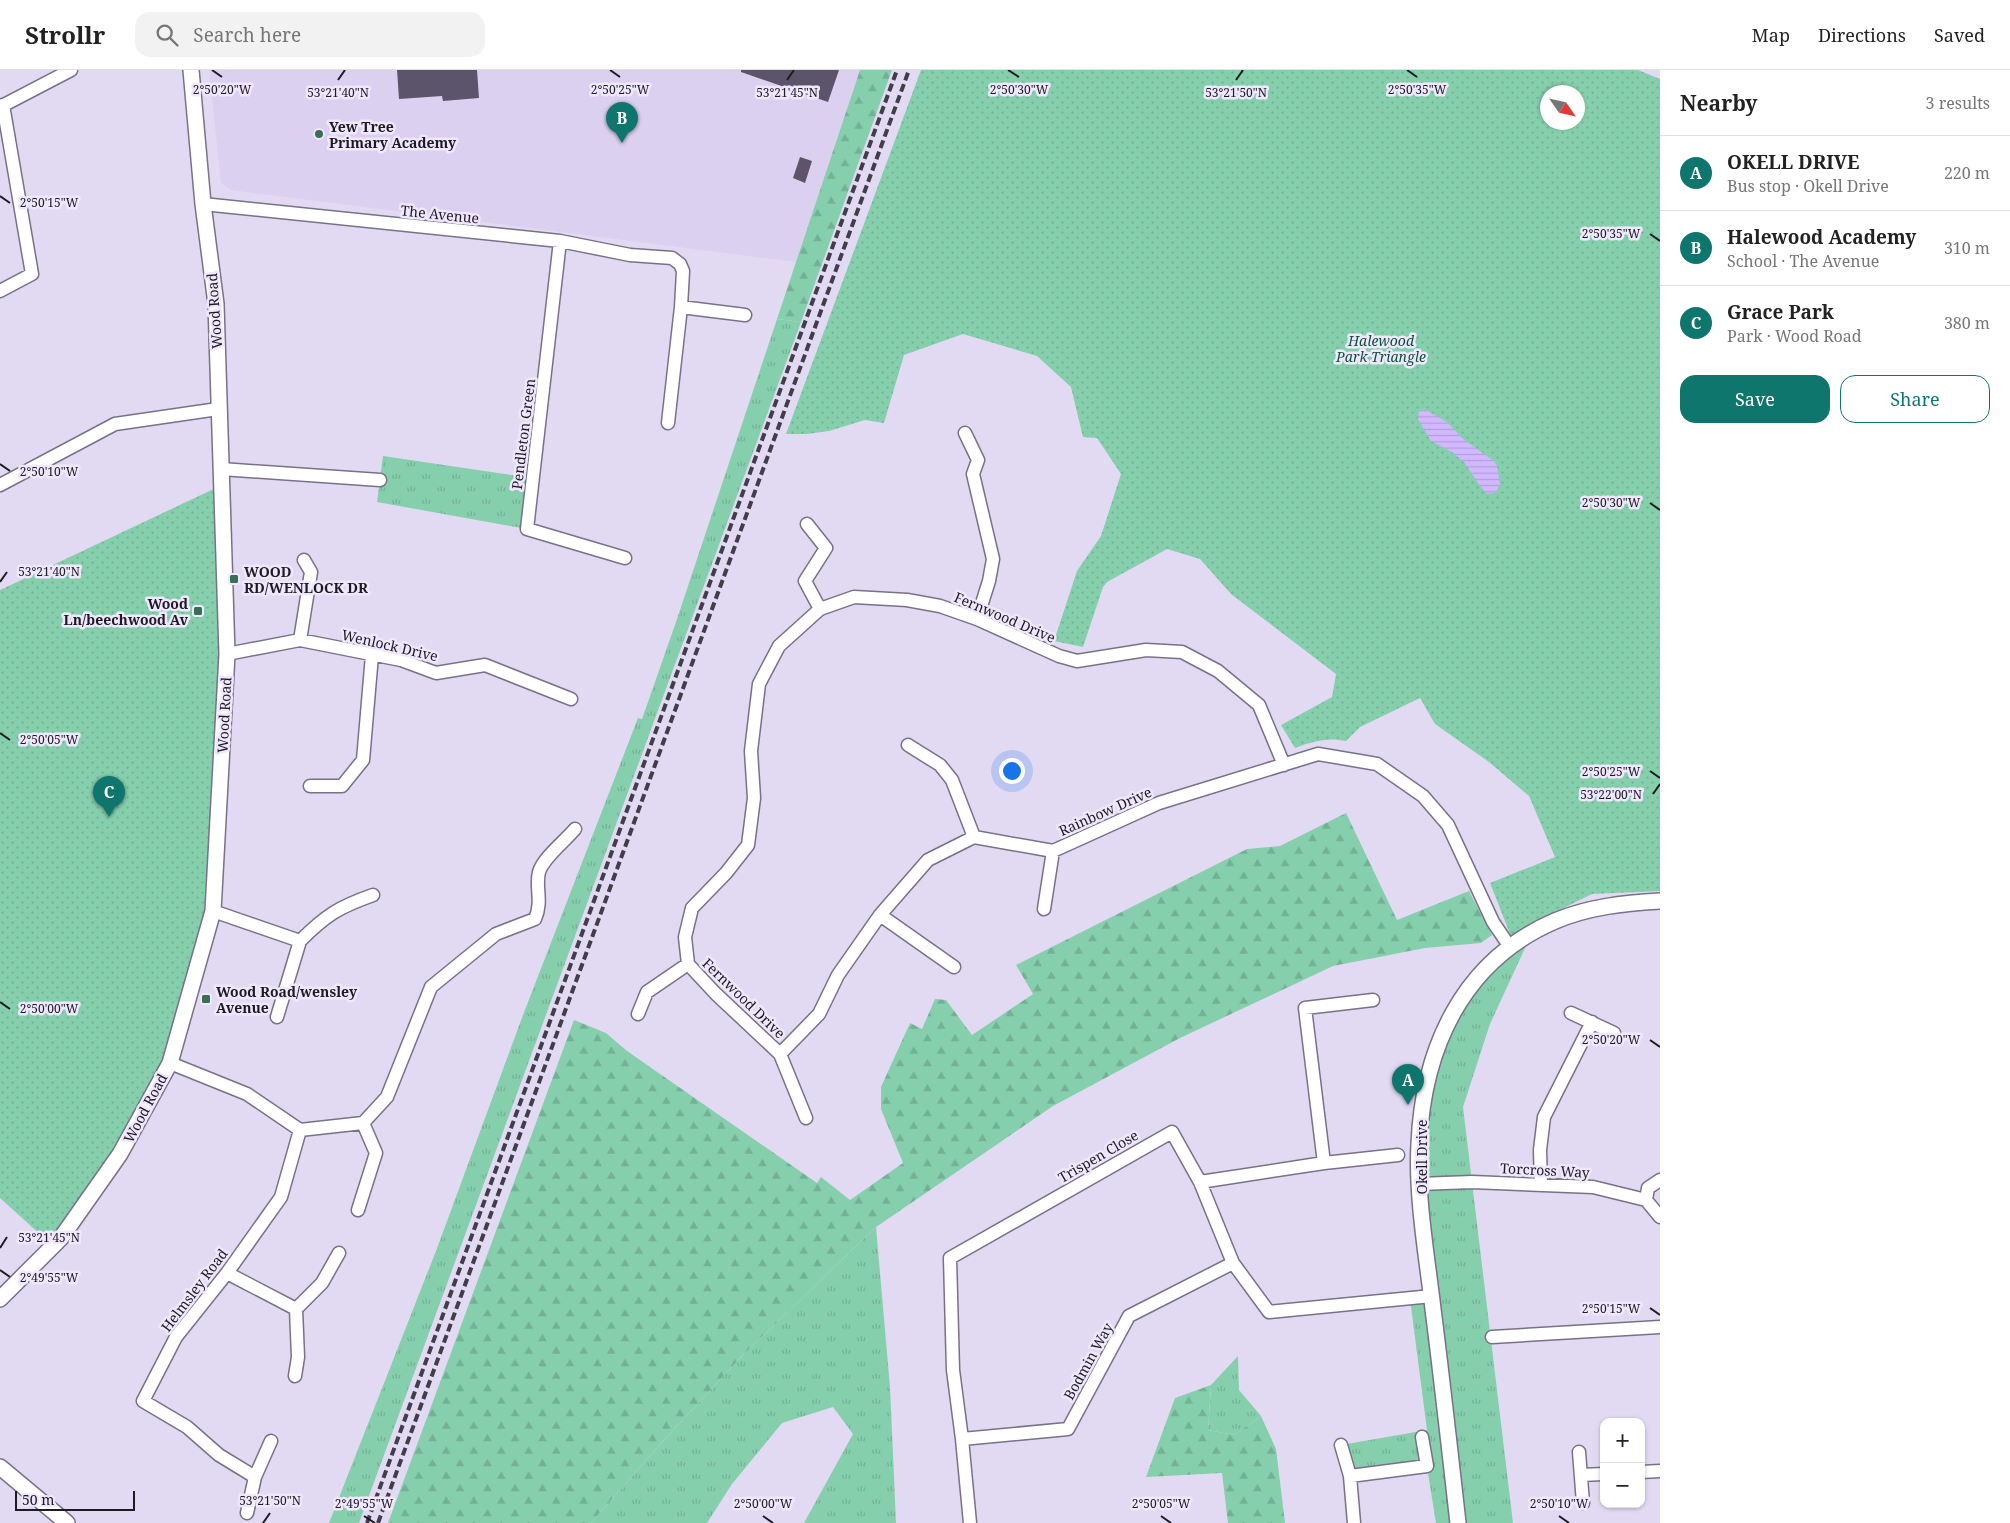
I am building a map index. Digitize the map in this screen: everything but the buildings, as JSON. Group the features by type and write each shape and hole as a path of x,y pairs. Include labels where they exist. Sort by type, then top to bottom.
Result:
{"street":[{"path":"0,291 32,274 1,106 72,70"},
{"name":"Wood Road","path":"0,1299 60,1238 120,1154 170,1062 213,910 227,654 216,304 203,204 191,70"},
{"name":"The Avenue","path":"203,204 560,241 630,255 672,258 680,264 683,271 681,307"},
{"name":"Pendleton Green","path":"560,241 528,529 625,558"},
{"path":"668,424 681,307 745,315"},
{"path":"0,485 115,424 218,409"},
{"path":"965,433 978,460 973,474 993,559 989,581 977,619"},
{"path":"221,469 380,480"},
{"path":"808,524 826,548 805,581 820,609"},
{"path":"300,640 311,572 304,560"},
{"name":"Fernwood Drive","path":"780,1054 716,994 688,964 685,937 692,908 726,873 748,845 754,798 751,751 759,684 779,646 820,609 854,597 907,600 940,606 977,619 1059,656 1077,661 1146,650 1182,652 1218,671 1259,705 1284,765"},
{"name":"Wenlock Drive","path":"227,654 300,640 400,660 436,673 485,665 572,699"},
{"path":"310,786 342,786 364,760 372,655"},
{"path":"806,1118 780,1054 819,1014 838,975 880,915 928,860 974,837 952,780 940,765 908,745"},
{"name":"Rainbow Drive","path":"974,837 1053,851 1159,803 1318,754 1377,764 1423,796 1448,825 1493,922 1510,948"},
{"path":"170,1062 247,1094 300,1130 363,1123 387,1097 431,987 496,934 536,919 540,909 539,872 545,862 575,830"},
{"path":"1044,909 1053,851"},
{"path":"277,1017 300,941 318,922 341,906 373,895"},
{"name":"Okell Drive","path":"1458,1523 1419,1184 1420,1124 1424,1089 1432,1058 1443,1030 1457,1003 1474,981 1510,948 1555,921 1580,912 1604,906 1660,901"},
{"path":"213,910 300,941"},
{"path":"880,915 954,967"},
{"name":"Fernwood Drive","path":"638,1014 647,992 688,964"},
{"path":"1324,1163 1305,1008 1373,1000"},
{"path":"1571,1013 1614,1033"},
{"path":"1541,1185 1540,1150 1544,1117 1592,1022"},
{"path":"358,1210 376,1153 363,1123"},
{"name":"Helmsley Road","path":"255,1477 219,1455 187,1427 143,1401 176,1337 227,1273 281,1197 300,1130"},
{"name":"Trispen Close","path":"970,1523 953,1370 950,1258 1172,1132 1200,1182 1233,1263 1269,1312 1432,1296"},
{"path":"1200,1182 1324,1163 1398,1156"},
{"path":"1660,1180 1648,1188 1646,1200 1660,1217"},
{"name":"Torcross Way","path":"1419,1184 1472,1182 1593,1187 1646,1200"},
{"path":"295,1376 298,1357 296,1309 322,1283 339,1253"},
{"name":"Bodmin Way","path":"962,1439 1068,1429 1129,1316 1233,1263"},
{"path":"227,1273 296,1309"},
{"path":"1492,1338 1660,1327"},
{"path":"1350,1476 1427,1466 1422,1437"},
{"path":"247,1513 255,1477 271,1441"},
{"path":"1341,1445 1350,1476 1354,1523"},
{"path":"1579,1452 1583,1503"},
{"path":"0,1468 66,1523"},
{"path":"1645,1472 1660,1471"},
{"path":"1581,1475 1600,1474"}],"shaded area":[{"path":"209,70 860,70 796,262 231,190 221,183"},
{"path":"1424,409 1447,422 1463,439 1494,461 1497,466 1500,485 1495,493 1487,494 1464,462 1452,452 1431,441 1418,419 1419,412"}],"green space":[{"path":"860,70 892,70 801,322 777,319"},
{"name":"Halewood Park Triangle","path":"921,70 1638,70 1660,79 1660,891 1592,894 1523,928 1512,939 1490,883 1555,857 1529,796 1489,762 1435,724 1420,698 1360,727 1346,741 1320,740 1295,748 1281,725 1332,697 1336,674 1231,594 1200,559 1167,549 1107,582 1103,587 1083,647 1054,641 1077,571 1101,536 1121,474 1097,438 1083,437 1071,387 1037,356 963,334 904,355 884,423 865,420 829,431 786,434"},
{"path":"777,319 801,322 359,1523 329,1523 436,1251 523,1015 638,718 642,719"},
{"path":"383,456 532,478 527,529 377,502"},
{"path":"222,485 226,671 214,894 162,1077 53,1246 0,1198 0,590"},
{"path":"1346,813 1397,920 1469,891 1492,935 1481,943 1425,948 1333,966 1180,1038 1053,1106 876,1227 742,1356 663,1441 591,1523 388,1523 574,1020 606,1033 627,1051 817,1183 821,1177 850,1200 903,1163 881,1109 881,1087 910,1023 922,1029 935,999 946,1000 972,1035 1033,994 1016,965 1247,849 1280,846"},
{"path":"1532,933 1490,1024 1463,1107 1513,1523 1436,1523 1427,1467 1350,1476 1341,1445 1427,1430 1410,1299 1432,1296 1419,1184 1424,1089 1457,1003"},
{"path":"876,1227 890,1387 896,1523 804,1523 853,1434 833,1407 782,1423 732,1484 707,1523 591,1523 663,1441 742,1356"},
{"path":"1238,1356 1239,1390 1261,1416 1234,1435 1208,1430 1211,1385"},
{"path":"1211,1385 1208,1430 1234,1435 1261,1416 1276,1449 1285,1523 1228,1523 1222,1473 1146,1477 1175,1398"}],"railway":[{"path":"367,1523 897,70"},
{"path":"378,1523 909,70"}],"place":[{"name":"Yew Tree Primary Academy","path":"319,134"},
{"name":"Halewood Academy","path":"622,143"},
{"name":"WOOD RD/WENLOCK DR","path":"234,579"},
{"name":"Wood Ln/beechwood Av","path":"198,611"},
{"name":"Grace Park","path":"109,817"},
{"name":"Wood Road/wensley Avenue","path":"206,999"},
{"name":"OKELL DRIVE","path":"1408,1105"}]}
